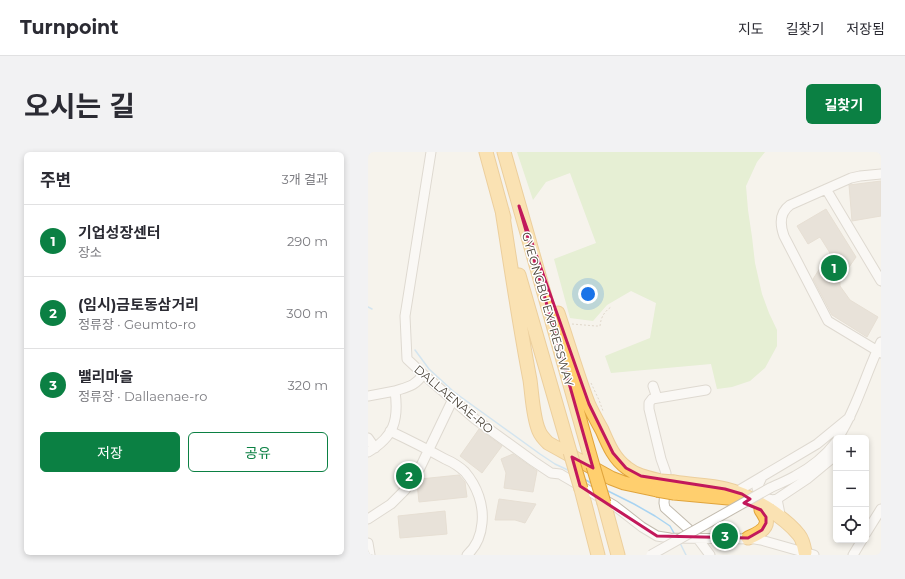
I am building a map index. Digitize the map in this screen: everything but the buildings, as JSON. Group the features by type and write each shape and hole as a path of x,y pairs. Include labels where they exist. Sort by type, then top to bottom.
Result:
{"highway":[{"name":"GYEONGBU EXPRESSWAY","path":"486,152 522,288 581,489 598,555"},
{"name":"GYEONGBU EXPRESSWAY","path":"504,152 618,555"},
{"path":"519,206 556,306 589,404 613,453 623,465 634,473 666,486 737,500 761,510 791,532 809,554"},
{"path":"502,210 536,421 543,438 548,443 611,478 624,483 640,487 714,482 725,489 736,492 763,506 775,514 799,535 809,554"},
{"path":"748,538 765,526 767,520 761,510"}],"street":[{"name":"DALLAENAE-RO","path":"431,152 404,316 407,359 475,419 551,473 560,474 615,506 642,527 657,536 694,539"},
{"path":"879,352 827,321 780,224 781,218 787,207 851,178 881,174"},
{"path":"826,189 881,281"},
{"path":"840,435 857,403 879,352 881,342"},
{"path":"368,396 408,387 416,383 423,374"},
{"path":"653,386 657,398"},
{"path":"706,390 652,399 649,403 649,409 661,459 666,472 665,508 710,555"},
{"path":"368,438 371,450 383,442 393,427 396,400 395,391"},
{"path":"368,519 391,504 405,490 418,472 453,400"},
{"path":"846,435 850,418"},
{"path":"736,492 817,444 850,418"},
{"path":"390,431 453,463 464,472 474,486 481,501 483,512 482,525 475,546 467,555"},
{"path":"651,555 770,488 796,476 823,456 833,445"},
{"path":"762,477 758,488 761,494 767,499 777,499 807,479 833,457"},
{"path":"777,499 780,514 792,528"},
{"path":"869,528 881,509"},
{"path":"694,539 748,538 762,540 809,554"},
{"path":"368,543 370,555"},
{"path":"853,555 860,543"}],"path":[{"path":"570,325 573,323 600,326 603,314 611,307"},
{"path":"590,381 600,400 603,411"}],"highlighted area":[{"path":"519,206 589,404 613,453 626,468 641,476 725,489 742,494 750,499 744,503 761,510 766,517 766,523 762,530 748,538 657,536 580,486 572,457 593,468"}],"green space":[{"path":"517,152 765,152 757,162 746,186 755,263 762,294 777,330 777,346 765,368 750,381 732,387 717,389 711,364 611,373 605,356 650,338 656,303 631,291 607,305 593,321 570,318 554,259 596,243 570,173 546,182 533,200"}],"waterway":[{"path":"368,307 372,309"},
{"path":"415,350 429,369 454,392 540,454 555,464 570,471"},
{"path":"584,479 591,483"},
{"path":"606,490 655,516 670,526 675,535"},
{"path":"680,543 686,555"}],"place":[{"name":"기업성장센터","path":"834,268"},
{"name":"(임시)금토동삼거리","path":"409,476"},
{"name":"밸리마을","path":"725,536"}]}
